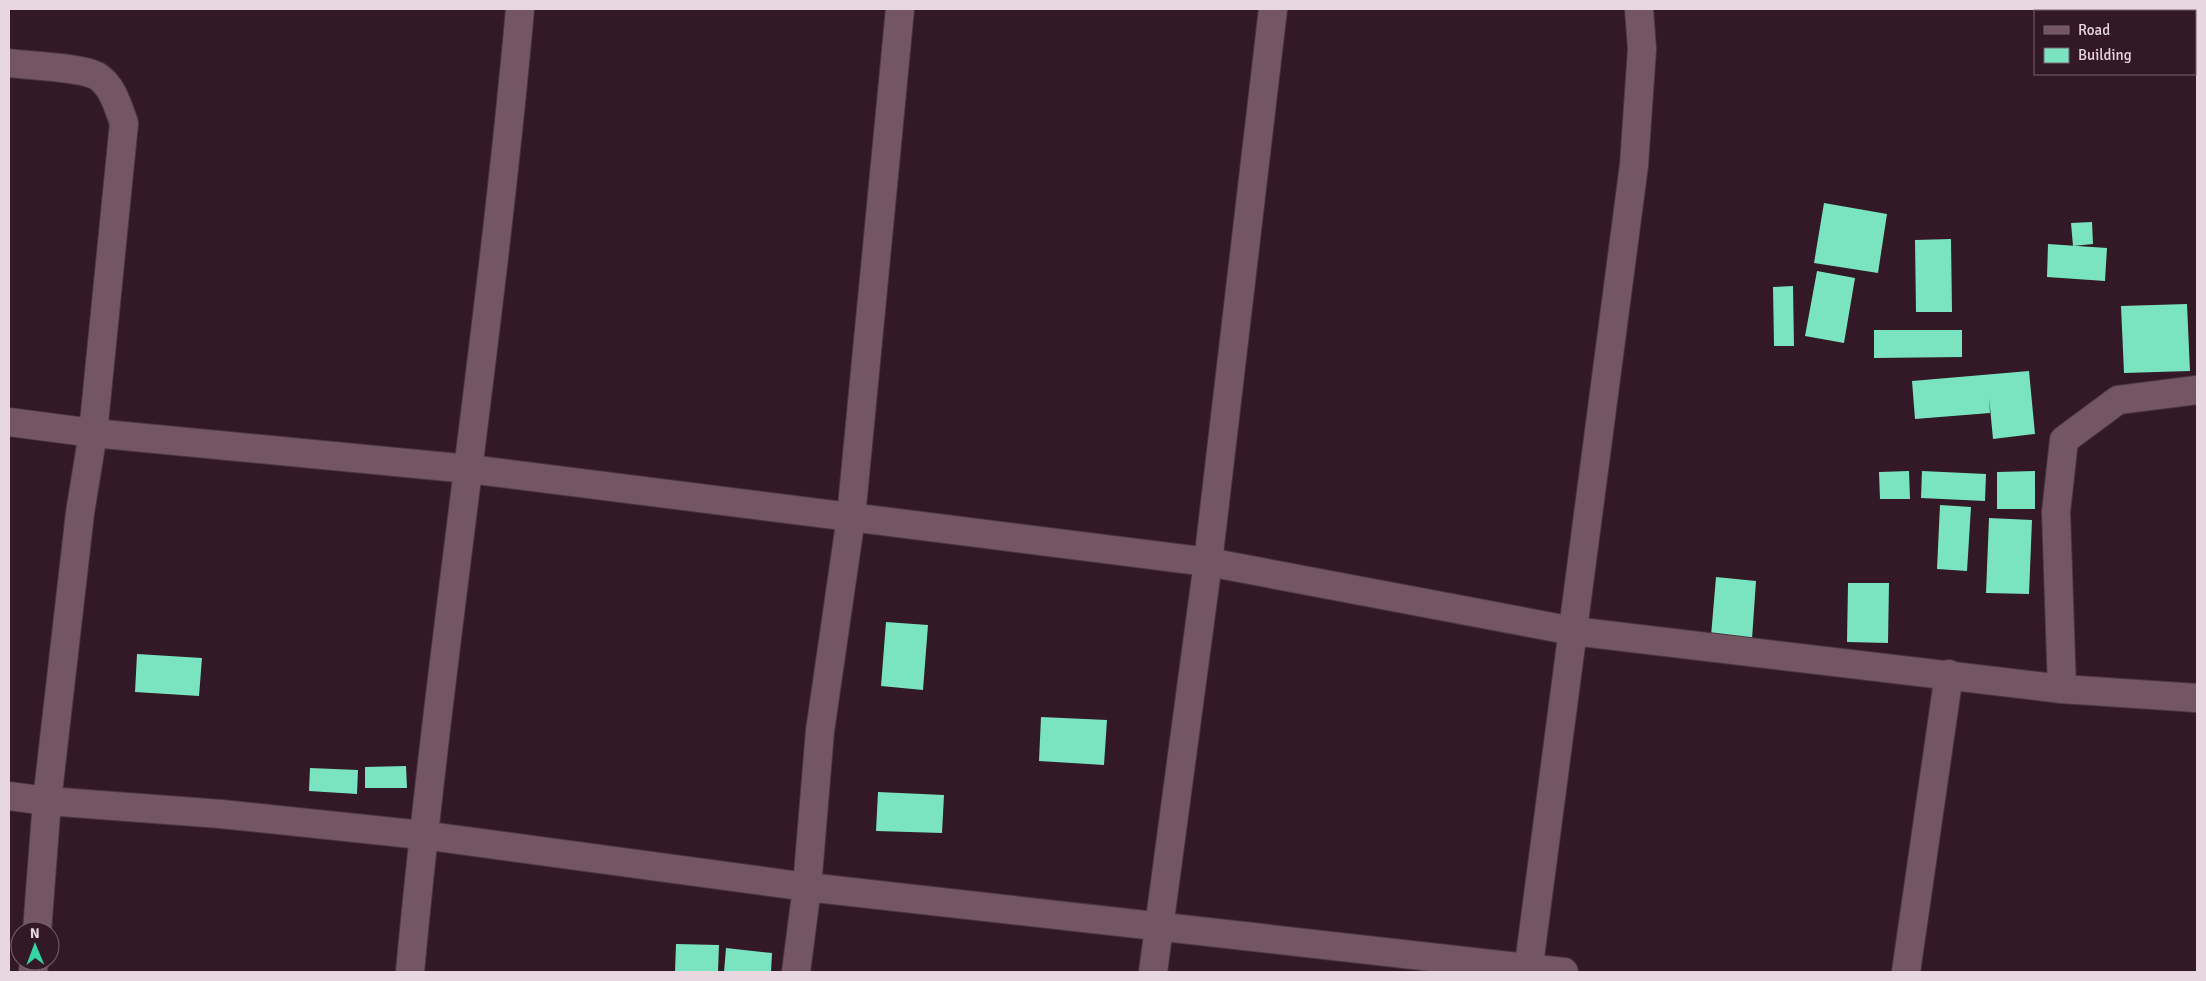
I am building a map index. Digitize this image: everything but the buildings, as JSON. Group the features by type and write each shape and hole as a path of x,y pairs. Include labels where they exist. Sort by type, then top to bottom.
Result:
{"street":[{"path":"410,972 422,835 470,469 507,152 520,9"},
{"path":"796,972 807,887 820,731 851,517 900,9"},
{"path":"1153,972 1208,562 1273,9"},
{"path":"1529,970 1634,165 1642,49 1639,9"},
{"path":"9,63 78,71 97,76 112,92 124,123 93,433 80,513 47,801 38,921"},
{"path":"2062,689 2056,512 2064,440 2118,400 2197,390"},
{"path":"9,422 93,433 470,469 1208,562 1573,631 1950,674 2062,689 2197,698"},
{"path":"1906,972 1950,674"},
{"path":"9,796 47,801 221,814 422,835 807,887 1529,970 1564,972"}]}
